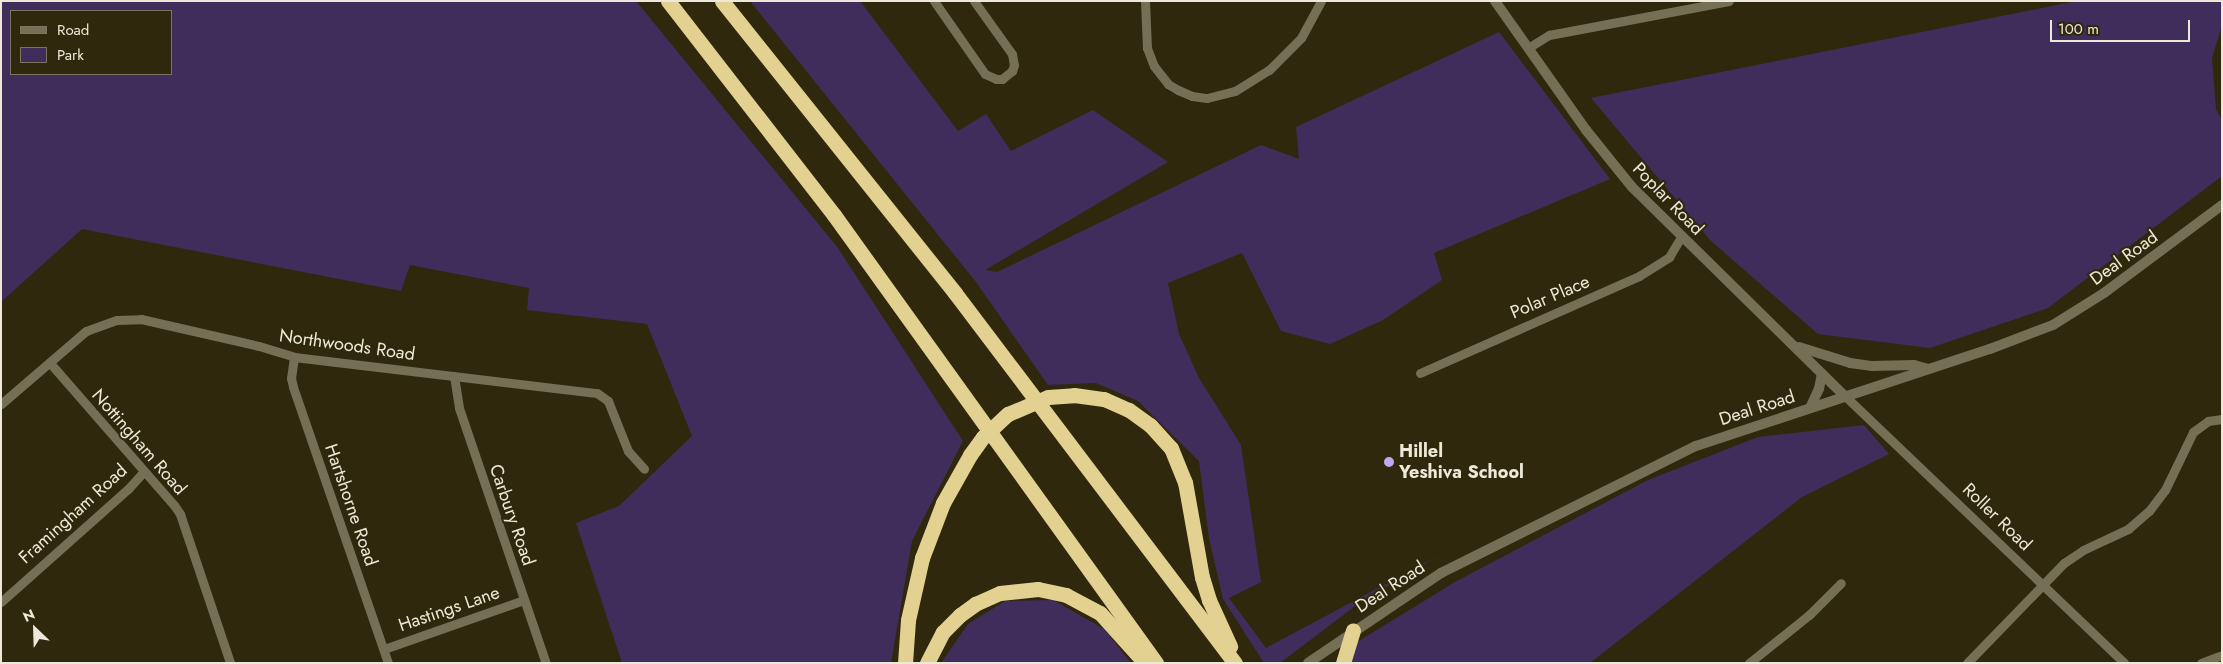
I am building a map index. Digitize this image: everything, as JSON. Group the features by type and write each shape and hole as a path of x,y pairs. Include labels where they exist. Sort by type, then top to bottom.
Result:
{"highway":[{"path":"668,1 834,215 1156,663"},
{"path":"722,1 955,293 1237,663"},
{"path":"905,663 908,620 922,558 943,503 970,455 983,437 1008,414 1048,397 1074,395 1104,399 1130,410 1150,425 1171,448 1184,482 1202,577 1209,600 1237,663"},
{"path":"927,663 943,632 960,615 975,604 1000,593 1038,589 1066,595 1100,613 1146,663"},
{"path":"1343,663 1353,631"}],"street":[{"path":"934,1 985,74 990,78 1002,79 1012,71 1014,65 1012,54 974,1"},
{"path":"1145,1 1147,48 1154,66 1168,84 1192,96 1207,98 1234,91 1269,70 1301,38 1321,1"},
{"name":"Poplar Road","path":"1495,1 1598,147 1632,187 1681,237 1798,347 1845,396"},
{"path":"1528,48 1549,35 1729,1"},
{"name":"Deal Road","path":"1308,663 1441,573 1638,473 1722,436 2027,336 2076,312 2222,205"},
{"name":"Polar Place","path":"1420,373 1639,276 1669,257 1681,237"},
{"name":"Northwoods Road","path":"1,404 86,331 106,322 128,319 155,322 294,357 597,393 611,405 628,451 644,469"},
{"path":"1798,347 1850,363 1868,366 1914,365 1928,369"},
{"name":"Hartshorne Road","path":"294,357 291,378 293,387 388,663"},
{"name":"Nottingham Road","path":"50,362 180,514 230,663"},
{"path":"1810,408 1819,389 1822,374"},
{"name":"Carbury Road","path":"454,376 458,408 546,663"},
{"name":"Roller Road","path":"1845,396 2124,663"},
{"path":"1967,663 2043,584 2073,556 2128,529 2149,511 2165,490 2193,432 2208,420 2222,419"},
{"name":"Framingham Road","path":"1,602 116,500 144,471"},
{"path":"1749,663 1809,615 1841,583"},
{"name":"Hastings Lane","path":"384,649 524,600"},
{"path":"2201,663 2222,655"}],"green space":[{"path":"1,1 636,1 838,248 963,441 912,541 891,663 622,663 576,523 619,506 692,436 647,324 527,310 529,288 410,265 401,291 82,229 1,302"},
{"path":"750,1 860,1 958,131 986,114 1011,151 1093,110 1168,162 985,270 997,272 1261,145 1299,159 1296,127 1499,32 1610,179 1434,253 1442,280 1383,320 1330,344 1281,331 1242,253 1168,283 1179,334 1199,378 1241,445 1261,582 1229,598 1266,648 1440,555 1359,603 1280,663 1264,663 1223,599 1209,538 1199,461 1138,401 1096,383 1048,385 976,282"},
{"path":"2077,1 2222,1 2222,25 2212,58 2216,109 2222,121 2222,176 2048,308 1930,348 1818,334 1711,241 1591,98"},
{"path":"1864,425 1889,454 1802,497 1590,663 1351,663 1354,644 1455,582 1648,480 1758,437"},
{"path":"1053,600 1104,629 1131,663 941,663 968,624 1005,601"}],"place":[{"name":"Hillel Yeshiva School","path":"1389,462"}]}
